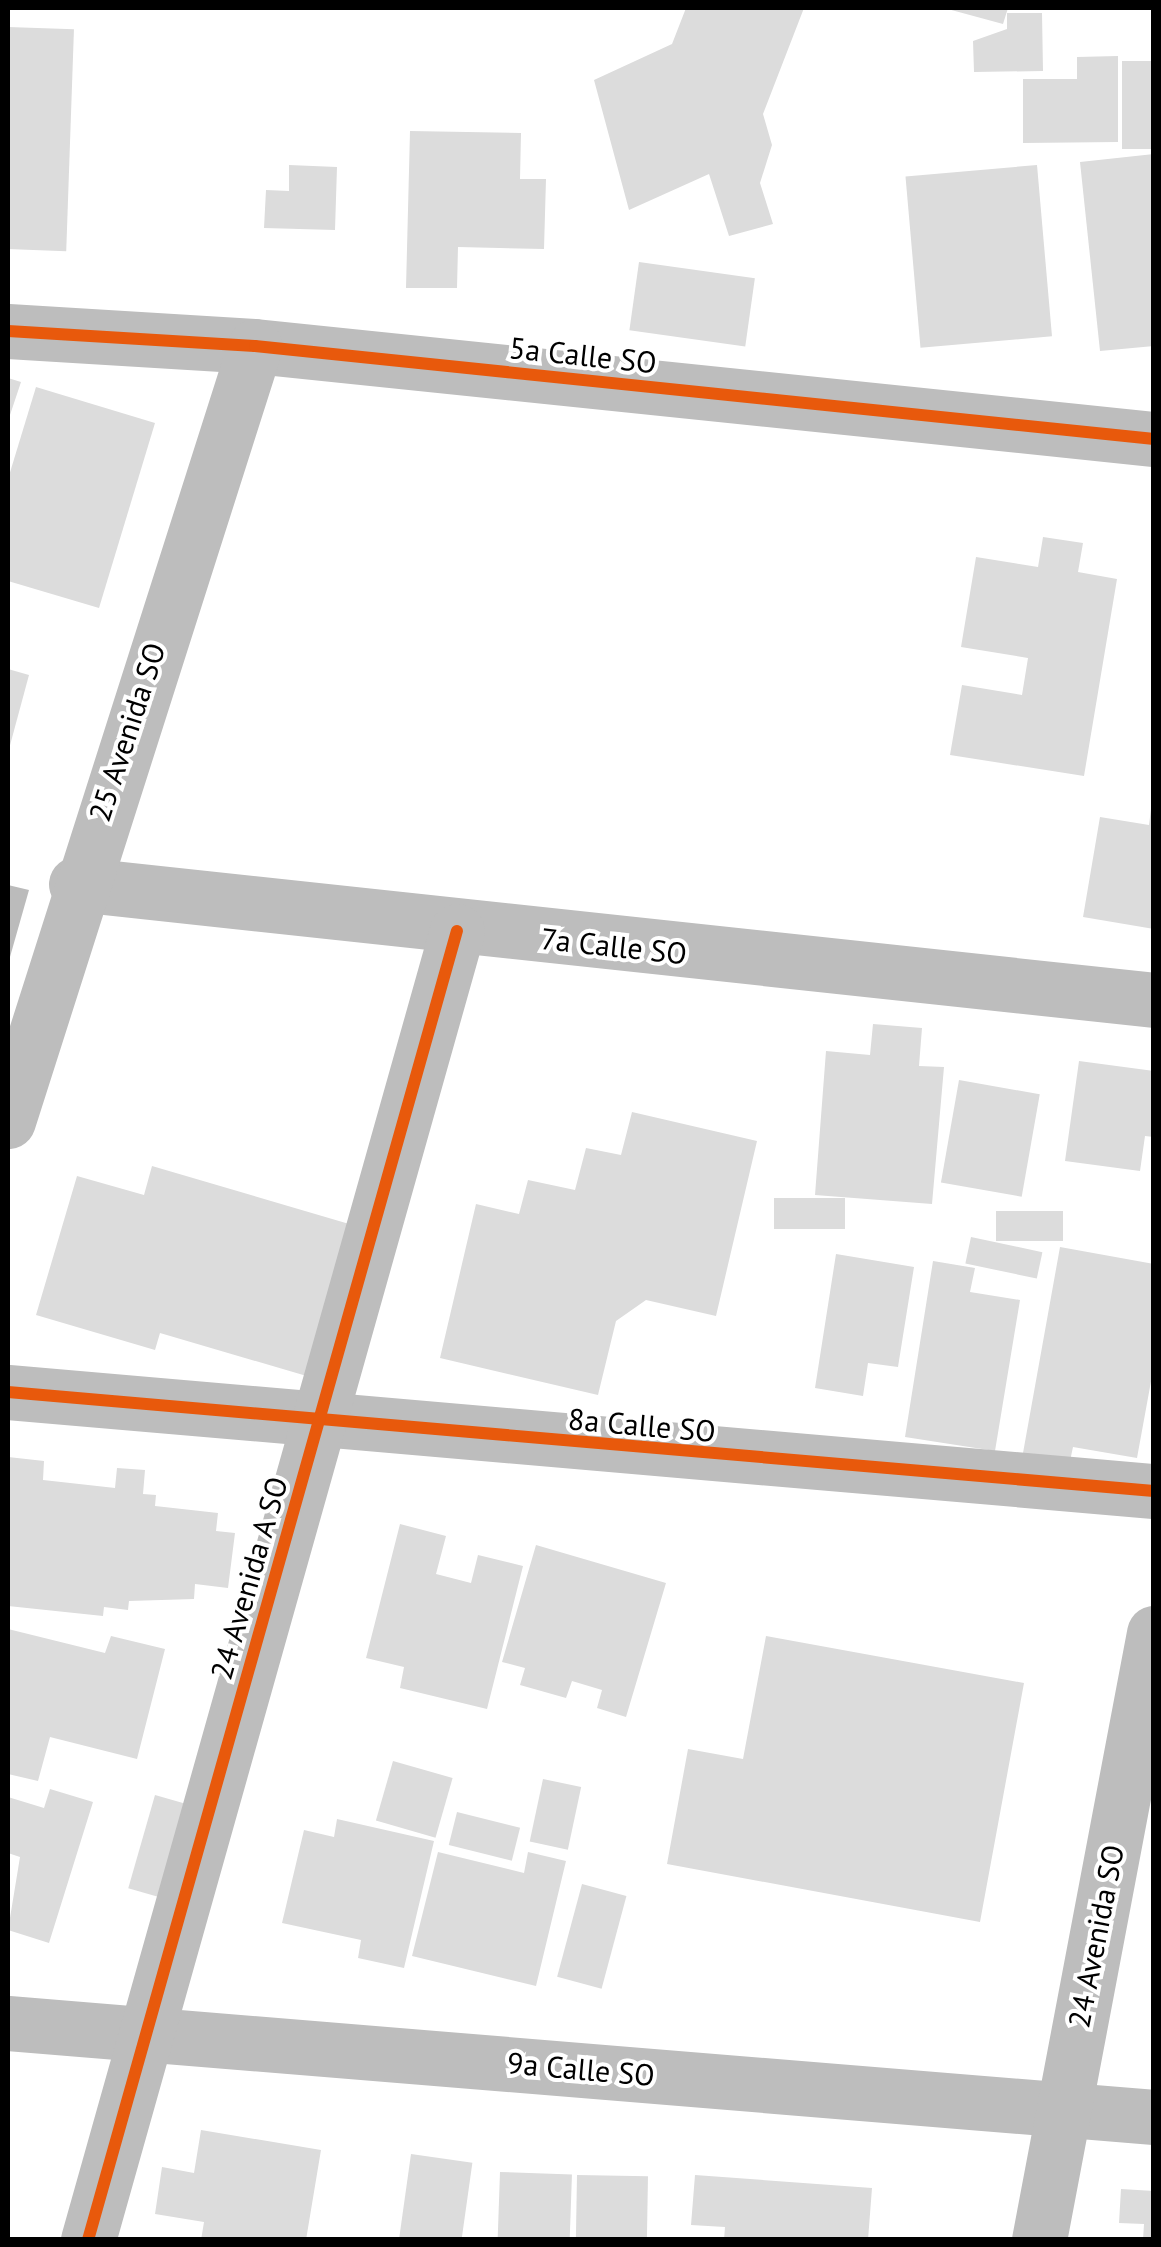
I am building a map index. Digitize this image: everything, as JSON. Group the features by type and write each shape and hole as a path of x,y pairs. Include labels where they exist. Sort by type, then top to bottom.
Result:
{"street":[{"name":"5a Calle SO","path":"8,331 255,346 1154,439"},
{"name":"25 Avenida SO","path":"8,1121 76,884 255,346"},
{"name":"7a Calle SO","path":"76,884 458,930 1154,1000"},
{"name":"24 Avenida A SO","path":"88,2240 458,930"},
{"name":"8a Calle SO","path":"8,1392 318,1424 1154,1491"},
{"name":"24 Avenida SO","path":"1039,2240 1154,1633"},
{"name":"9a Calle SO","path":"8,2023 1154,2117"}],"shaded area":[{"path":"8,885 29,890 8,964"}],"building":[{"path":"686,8 804,8 763,114 772,145 760,183 773,224 729,236 709,174 629,210 594,80 672,44"},
{"path":"944,8 1008,8 1003,24"},
{"path":"1007,13 1042,13 1043,71 974,72 973,41 1007,29"},
{"path":"8,27 74,29 66,251 8,249"},
{"path":"1118,56 1118,142 1023,143 1023,79 1077,79 1077,57"},
{"path":"1122,61 1154,61 1154,149 1122,149"},
{"path":"410,131 521,133 520,179 546,179 544,249 458,247 457,288 406,288"},
{"path":"1154,154 1154,346 1100,351 1080,162"},
{"path":"289,165 337,167 335,230 264,228 266,190 289,191"},
{"path":"1037,165 1052,336 920,348 906,177"},
{"path":"639,262 755,278 745,347 629,330"},
{"path":"8,378 21,382 8,421"},
{"path":"36,387 155,423 99,608 8,581 8,479"},
{"path":"1043,537 1083,543 1078,572 1117,579 1084,776 950,755 962,685 1022,695 1028,658 961,647 976,557 1038,567"},
{"path":"8,669 29,675 9,749 8,749"},
{"path":"1151,809 1154,929 1083,917 1100,817 1149,825"},
{"path":"873,1024 922,1028 919,1066 944,1067 932,1204 815,1195 826,1051 870,1055"},
{"path":"1079,1061 1154,1071 1154,1137 1145,1136 1140,1171 1065,1161"},
{"path":"959,1080 1040,1094 1022,1197 941,1182"},
{"path":"632,1112 757,1141 716,1316 646,1300 616,1321 598,1395 440,1358 476,1204 519,1214 528,1180 575,1190 586,1148 621,1155"},
{"path":"152,1166 373,1231 327,1382 160,1333 155,1350 36,1315 77,1176 144,1195"},
{"path":"774,1198 845,1198 845,1229 774,1229"},
{"path":"996,1211 1063,1211 1063,1241 996,1241"},
{"path":"971,1237 1042,1252 1037,1279 965,1263"},
{"path":"1060,1247 1154,1264 1154,1365 1137,1458 1073,1447 1070,1461 1023,1453"},
{"path":"836,1254 914,1267 898,1367 868,1363 863,1396 815,1388"},
{"path":"933,1261 975,1268 970,1292 1020,1300 995,1451 905,1437"},
{"path":"8,1457 44,1461 43,1480 115,1488 117,1468 145,1470 143,1494 156,1495 155,1506 218,1513 216,1531 235,1533 228,1588 195,1584 194,1599 129,1601 128,1610 104,1607 103,1616 8,1606"},
{"path":"400,1524 446,1536 436,1574 471,1583 478,1555 523,1566 487,1709 400,1688 404,1667 366,1658"},
{"path":"536,1545 666,1583 626,1717 597,1708 602,1690 572,1681 566,1698 520,1685 525,1668 502,1662"},
{"path":"8,1629 105,1653 111,1636 165,1649 137,1759 50,1737 38,1781 8,1774"},
{"path":"766,1636 1024,1683 980,1922 667,1864 688,1749 743,1759"},
{"path":"393,1761 453,1778 436,1838 376,1821"},
{"path":"543,1779 581,1787 568,1850 530,1842"},
{"path":"50,1789 93,1802 49,1943 8,1930 20,1857 8,1853 8,1797 44,1808"},
{"path":"155,1795 212,1811 185,1905 128,1888"},
{"path":"457,1812 520,1828 512,1861 449,1845"},
{"path":"337,1819 434,1841 404,1968 358,1958 361,1940 282,1923 304,1830 334,1837"},
{"path":"438,1852 524,1873 528,1852 566,1861 536,1986 412,1956"},
{"path":"582,1884 626,1896 602,1989 557,1977"},
{"path":"201,2130 321,2150 306,2240 201,2240 204,2222 155,2214 162,2167 194,2173"},
{"path":"411,2154 472,2163 462,2240 399,2240"},
{"path":"500,2172 572,2175 570,2240 498,2240"},
{"path":"577,2175 648,2176 647,2240 576,2240"},
{"path":"695,2175 872,2188 868,2240 724,2240 725,2227 691,2225"},
{"path":"1121,2189 1154,2191 1154,2240 1143,2240 1144,2224 1119,2223"}],"cycle path":[{"path":"8,331 255,346 1154,439"},
{"path":"88,2240 457,931"},
{"path":"8,1392 1154,1491"}]}
